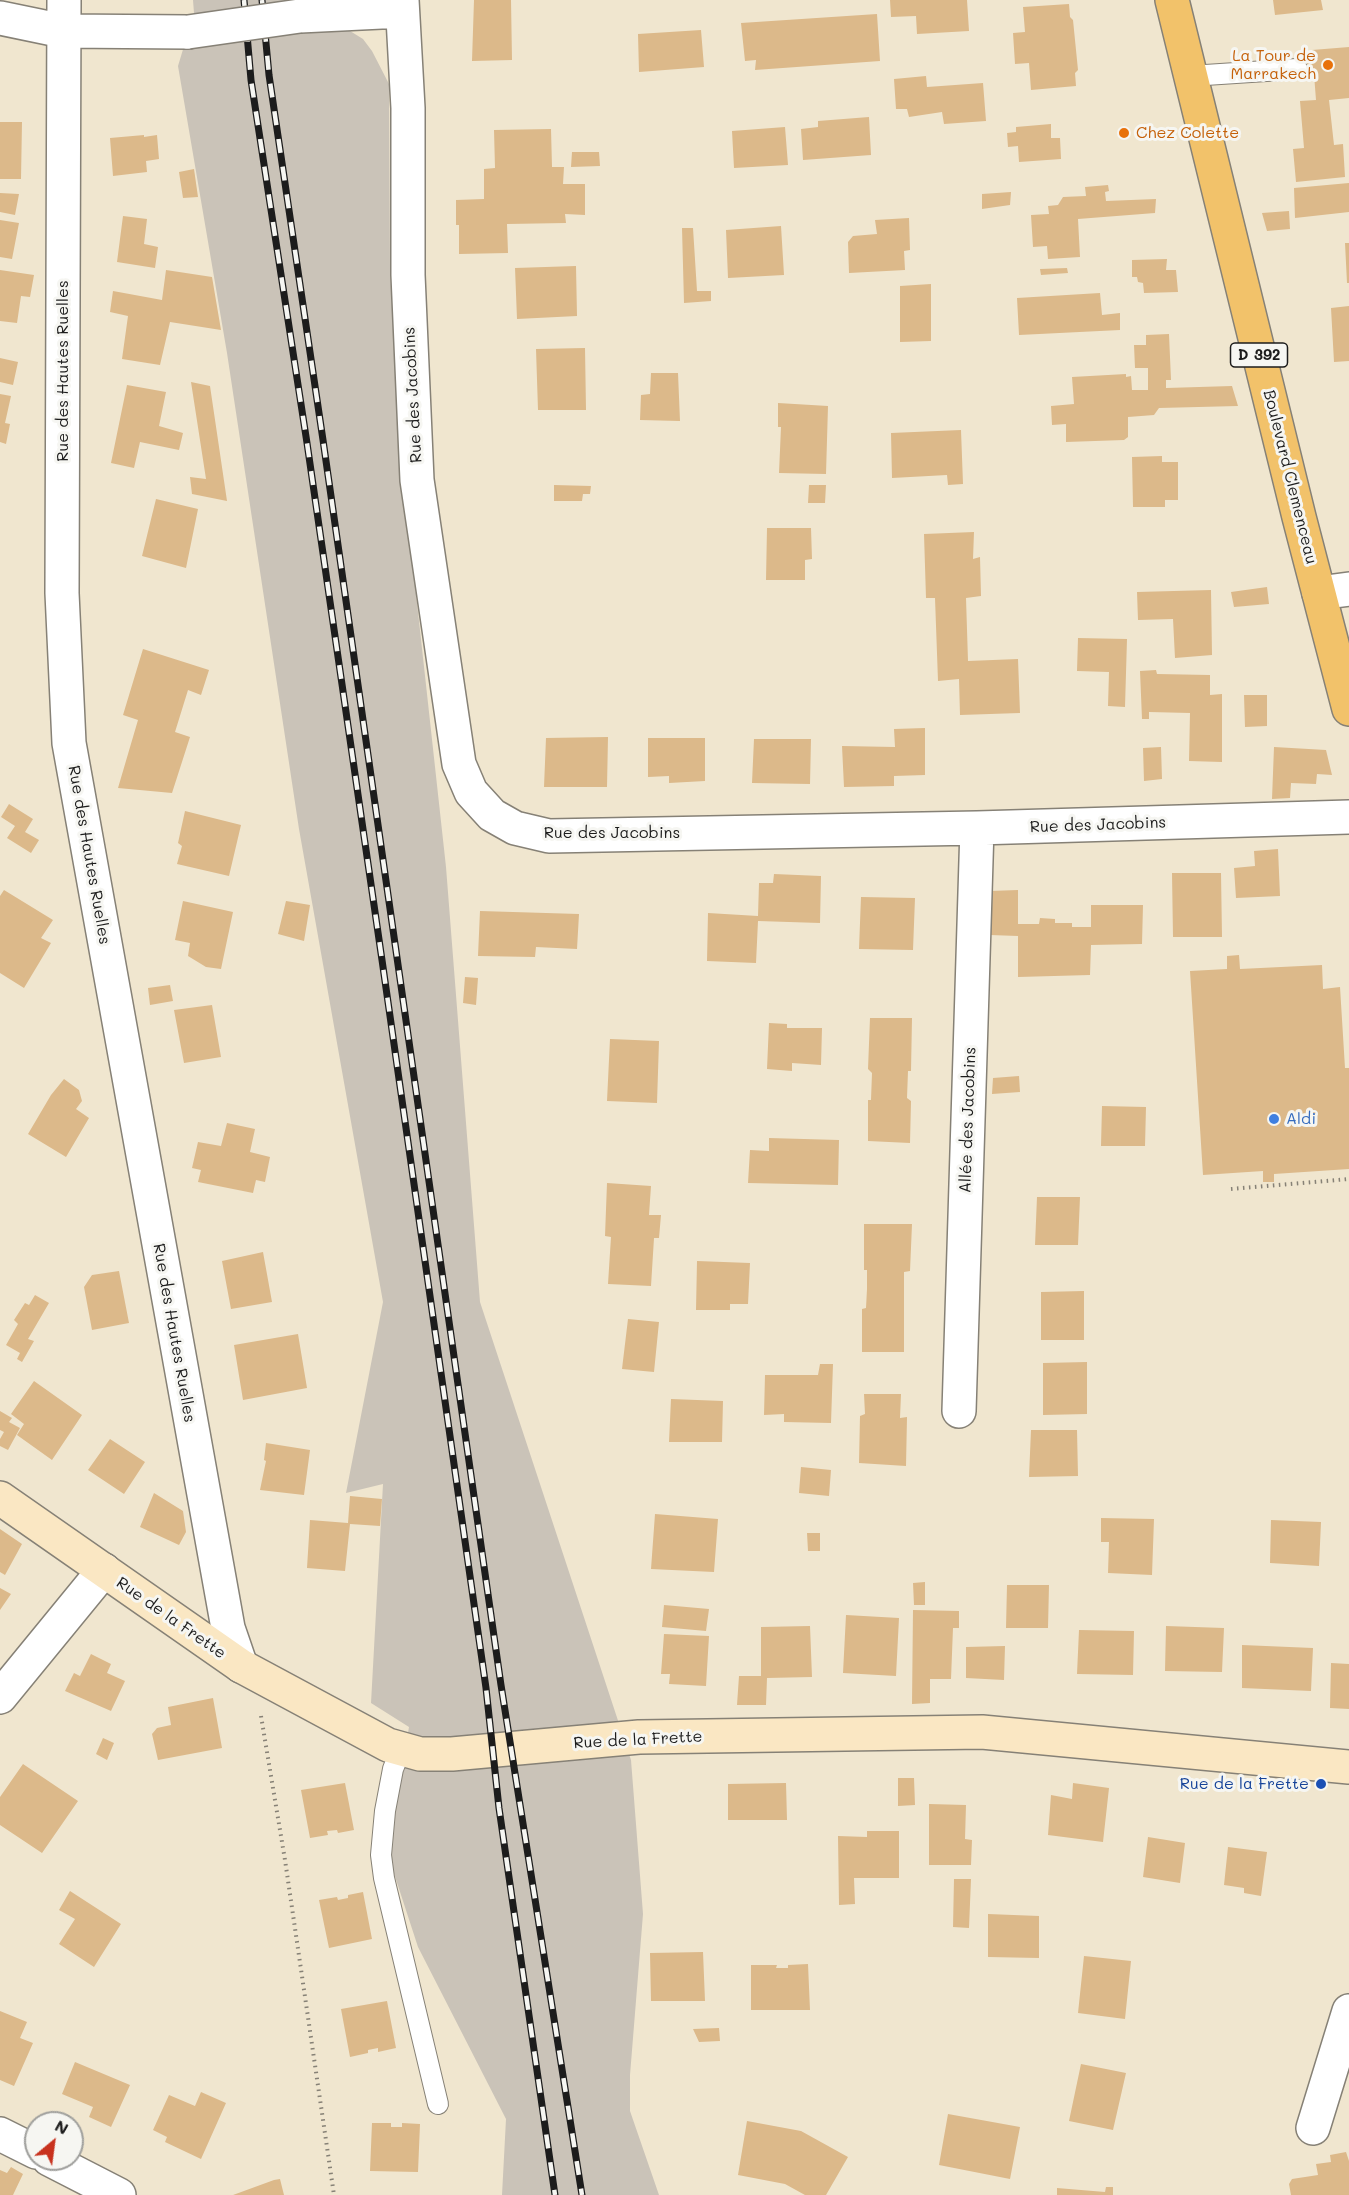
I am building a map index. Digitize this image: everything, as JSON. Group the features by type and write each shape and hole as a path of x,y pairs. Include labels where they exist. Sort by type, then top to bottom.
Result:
{"main road":[{"name":"Boulevard Clemenceau","path":"1172,0 1190,76 1334,591 1349,709"}],"street":[{"path":"0,18 64,15 188,32 300,16 402,5"},
{"name":"Rue des Jacobins","path":"402,5 408,108 408,275 417,480 459,764 471,792 492,815 515,828 549,836 977,828 1349,817"},
{"name":"Rue des Hautes Ruelles","path":"64,15 62,593 69,743 228,1628 241,1666"},
{"name":"Allée des Jacobins","path":"959,1411 977,828"},
{"name":"Rue de la Frette","path":"0,1498 241,1666 388,1746 420,1754 452,1755 639,1737 982,1732 1349,1767"},
{"path":"0,1697 104,1570"},
{"path":"1313,2128 1349,2011"},
{"path":"0,2134 24,2146"},
{"path":"73,2171 120,2195"}],"lane":[{"path":"1190,76 1297,69"},
{"path":"401,1749 393,1769 385,1811 381,1855 384,1878 438,2104"}],"path":[{"path":"1231,1189 1349,1179"},
{"path":"261,1714 287,1872 334,2195"}],"shaded area":[{"path":"193,0 316,0 318,28 350,31 363,39 389,84 390,268 399,439 446,867 480,1302 631,1760 643,1914 630,2075 630,2111 659,2195 502,2195 506,2119 418,1947 387,1852 409,1727 371,1703 383,1484 346,1493 383,1302 299,829 227,353 178,66 194,13"}],"building":[{"path":"474,0 511,0 512,60 472,61"},
{"path":"890,0 967,0 969,31 917,34 916,16 891,17"},
{"path":"1273,0 1321,0 1323,10 1275,15"},
{"path":"1069,4 1070,17 1073,20 1078,70 1075,73 1076,86 1031,90 1029,63 1015,64 1013,33 1025,32 1023,7"},
{"path":"877,14 880,61 755,70 756,60 745,61 741,23"},
{"path":"701,30 704,67 639,72 638,34"},
{"path":"1349,47 1349,98 1329,100 1334,145 1343,144 1345,177 1296,182 1293,149 1304,148 1300,101 1316,100 1314,74 1308,74 1306,57 1313,56 1312,50"},
{"path":"926,76 927,87 983,83 986,121 944,124 942,112 909,117 907,109 896,109 894,79"},
{"path":"869,117 871,155 803,160 801,129 818,127 818,121"},
{"path":"0,122 22,122 21,179 0,179"},
{"path":"1051,124 1051,138 1060,138 1061,159 1019,162 1018,146 1008,147 1007,133 1016,132 1016,127"},
{"path":"785,127 788,165 734,168 732,131"},
{"path":"551,129 552,167 564,167 563,184 585,184 585,215 565,214 566,223 507,224 508,253 459,254 456,200 484,199 484,169 495,168 494,130"},
{"path":"144,135 144,137 157,135 159,159 146,161 147,172 113,176 110,138"},
{"path":"572,152 599,152 600,166 571,167"},
{"path":"194,169 198,197 183,198 179,172"},
{"path":"1349,183 1349,212 1295,218 1294,188"},
{"path":"1108,185 1109,191 1105,192 1106,201 1156,199 1155,213 1078,219 1080,257 1048,259 1047,246 1033,247 1031,215 1049,214 1048,206 1058,205 1063,197 1086,196 1085,187"},
{"path":"1011,192 1010,205 982,209 982,194"},
{"path":"0,193 19,194 15,215 0,212"},
{"path":"1289,211 1290,229 1267,231 1262,213"},
{"path":"123,216 147,219 144,244 158,247 155,268 117,262"},
{"path":"909,218 910,250 904,251 905,270 849,273 848,242 853,236 877,234 875,220"},
{"path":"0,220 19,223 12,259 0,257"},
{"path":"781,226 784,275 728,278 726,230"},
{"path":"682,228 693,228 697,291 711,291 711,301 684,303"},
{"path":"1345,243 1349,243 1349,283 1347,283"},
{"path":"1167,259 1166,270 1176,270 1178,292 1144,293 1143,283 1138,282 1137,277 1132,277 1132,260"},
{"path":"576,266 577,316 517,319 515,268"},
{"path":"1067,268 1068,273 1041,275 1040,269"},
{"path":"0,270 34,275 30,297 21,296 17,323 0,321"},
{"path":"166,270 212,277 221,330 170,322 160,365 122,359 128,316 110,312 113,291 162,300"},
{"path":"931,284 931,341 900,342 900,286"},
{"path":"1100,293 1102,315 1120,313 1120,330 1019,335 1017,298"},
{"path":"1349,306 1349,361 1334,362 1331,308"},
{"path":"1169,334 1171,380 1166,380 1166,388 1232,386 1238,406 1159,408 1154,415 1128,417 1128,437 1124,440 1066,442 1066,424 1052,425 1051,406 1074,404 1072,377 1126,374 1126,377 1131,376 1132,390 1148,390 1148,368 1135,368 1134,345 1146,345 1146,335"},
{"path":"585,348 586,410 538,410 536,349"},
{"path":"0,358 18,362 13,385 0,382"},
{"path":"651,373 678,373 680,421 640,420 641,395 650,394"},
{"path":"191,382 210,386 227,501 192,494 190,477 206,479"},
{"path":"127,385 166,392 159,426 183,433 179,450 140,442 134,468 111,463"},
{"path":"0,394 11,396 5,423 10,424 6,444 0,442"},
{"path":"778,403 828,406 826,474 779,473 781,427 778,427"},
{"path":"961,430 963,484 948,485 947,475 892,478 891,433"},
{"path":"1162,456 1162,462 1178,462 1178,500 1165,500 1165,507 1133,507 1132,457"},
{"path":"554,485 591,486 590,494 583,494 582,501 554,501"},
{"path":"809,485 826,485 825,503 808,503"},
{"path":"156,499 198,509 186,568 142,556"},
{"path":"767,528 811,528 812,559 805,560 805,580 766,580"},
{"path":"974,532 973,559 980,557 981,596 966,598 968,661 1018,659 1020,713 960,715 959,679 938,681 935,598 926,598 924,534"},
{"path":"1267,587 1269,604 1234,607 1231,592"},
{"path":"1211,590 1212,655 1175,658 1173,619 1138,620 1137,592"},
{"path":"1078,638 1127,639 1125,707 1108,706 1109,672 1077,671"},
{"path":"143,649 209,670 201,695 188,690 175,732 190,737 172,793 118,788 138,720 123,715"},
{"path":"1156,670 1157,674 1210,675 1210,695 1222,694 1222,762 1189,761 1190,713 1149,712 1149,719 1142,719 1140,671"},
{"path":"1244,695 1267,695 1267,726 1245,727"},
{"path":"925,728 925,775 894,776 894,786 844,787 842,746 895,747 894,729"},
{"path":"608,737 607,787 544,787 546,738"},
{"path":"648,738 705,738 705,781 669,783 669,776 648,777"},
{"path":"754,739 811,739 810,784 752,783"},
{"path":"1161,747 1162,779 1144,781 1143,748"},
{"path":"1274,747 1326,750 1332,775 1317,774 1316,784 1291,783 1290,798 1272,799"},
{"path":"9,804 33,819 25,832 39,840 31,853 7,838 15,826 1,817"},
{"path":"185,811 241,825 229,876 177,864 182,846 178,843"},
{"path":"1278,849 1280,896 1236,898 1234,868 1255,866 1254,851"},
{"path":"1172,873 1221,873 1222,937 1173,937"},
{"path":"774,874 821,876 820,923 758,921 756,963 707,961 708,913 758,916 759,883 773,883"},
{"path":"4,890 53,920 41,938 51,943 24,988 0,973 0,896"},
{"path":"1018,890 1018,924 1039,924 1040,918 1055,919 1055,923 1072,923 1072,927 1091,927 1091,905 1143,905 1142,944 1091,945 1090,975 1018,977 1018,936 990,935 990,891"},
{"path":"861,897 915,898 913,950 859,949"},
{"path":"183,901 233,912 221,969 206,967 188,956 190,943 175,940"},
{"path":"286,901 310,905 304,941 278,934"},
{"path":"480,911 579,914 577,949 536,947 535,957 478,956"},
{"name":"Aldi","path":"1239,955 1240,969 1322,965 1323,989 1340,987 1345,1068 1349,1068 1349,1169 1274,1174 1274,1182 1263,1182 1263,1171 1203,1175 1190,971 1227,969 1227,956"},
{"path":"465,977 478,978 476,1005 463,1003"},
{"path":"170,985 173,1001 150,1005 148,988"},
{"path":"212,1005 221,1057 184,1063 174,1010"},
{"path":"870,1018 912,1018 911,1071 908,1071 907,1098 911,1101 910,1143 868,1141 868,1100 871,1100 872,1073 868,1069"},
{"path":"769,1023 787,1024 787,1028 822,1028 821,1065 792,1063 792,1071 767,1069"},
{"path":"610,1039 659,1041 657,1103 607,1101"},
{"path":"1019,1076 1020,1092 992,1094 993,1078"},
{"path":"64,1079 79,1090 82,1101 76,1109 89,1118 66,1157 28,1134 51,1095"},
{"path":"1102,1106 1146,1107 1145,1146 1101,1146"},
{"path":"227,1123 255,1129 250,1152 270,1157 265,1182 256,1180 253,1193 198,1182 201,1170 192,1168 198,1142 221,1146"},
{"path":"769,1138 839,1140 838,1185 748,1183 750,1150 769,1151"},
{"path":"607,1183 651,1186 649,1215 661,1215 659,1238 654,1238 651,1286 608,1284 611,1237 605,1236"},
{"path":"1037,1197 1080,1197 1078,1245 1035,1245"},
{"path":"864,1224 912,1224 910,1271 904,1272 904,1352 862,1352 862,1309 866,1308 867,1289 867,1270 864,1270"},
{"path":"263,1252 272,1302 231,1309 222,1261"},
{"path":"697,1261 750,1263 748,1304 730,1304 730,1310 696,1310"},
{"path":"119,1271 129,1323 92,1330 84,1287 92,1275"},
{"path":"1084,1291 1084,1340 1041,1340 1041,1292"},
{"path":"35,1295 49,1303 28,1339 34,1341 22,1362 17,1359 20,1353 6,1345 18,1324 14,1320 25,1303 29,1305"},
{"path":"628,1319 659,1322 654,1372 622,1369"},
{"path":"298,1334 307,1388 243,1400 234,1345"},
{"path":"1087,1362 1087,1414 1043,1415 1043,1363"},
{"path":"820,1364 833,1364 831,1423 784,1422 784,1414 764,1415 765,1375 818,1375"},
{"path":"34,1381 82,1415 52,1460 17,1435 24,1424 11,1414"},
{"path":"864,1394 901,1394 900,1418 907,1417 906,1466 859,1463 860,1416 865,1414"},
{"path":"671,1399 723,1401 722,1442 669,1442"},
{"path":"0,1411 12,1418 9,1422 20,1428 8,1450 0,1446 0,1439 4,1432 0,1430"},
{"path":"1031,1430 1077,1430 1078,1476 1029,1477"},
{"path":"110,1439 145,1462 124,1494 88,1470"},
{"path":"266,1443 310,1450 304,1495 260,1490 266,1461 264,1460"},
{"path":"801,1467 831,1470 829,1496 799,1493"},
{"path":"154,1493 183,1511 186,1532 179,1545 140,1527"},
{"path":"350,1496 382,1499 380,1526 350,1524 345,1571 307,1568 310,1520 348,1523"},
{"path":"655,1514 718,1519 714,1572 651,1569"},
{"path":"1101,1518 1154,1519 1152,1575 1108,1573 1109,1542 1101,1542"},
{"path":"1271,1520 1321,1522 1319,1566 1270,1563"},
{"path":"0,1529 22,1544 5,1575 0,1572"},
{"path":"807,1533 820,1533 820,1551 808,1551"},
{"path":"925,1582 925,1605 914,1605 913,1583"},
{"path":"1007,1585 1049,1585 1048,1628 1006,1628"},
{"path":"0,1588 11,1594 0,1610"},
{"path":"664,1605 709,1609 706,1631 662,1627"},
{"path":"913,1610 959,1611 959,1628 953,1628 951,1679 930,1679 930,1703 912,1704"},
{"path":"846,1615 899,1618 896,1676 843,1673"},
{"path":"810,1626 812,1677 767,1678 766,1705 737,1705 739,1676 761,1676 761,1627"},
{"path":"1166,1626 1224,1628 1222,1672 1165,1671"},
{"path":"1079,1630 1134,1631 1133,1675 1077,1674"},
{"path":"664,1634 709,1636 706,1686 669,1684 670,1674 661,1674"},
{"path":"1242,1645 1313,1648 1311,1691 1242,1688"},
{"path":"1005,1646 1004,1680 966,1678 966,1647"},
{"path":"91,1654 111,1664 107,1673 125,1681 111,1711 65,1691 74,1673 80,1676"},
{"path":"1331,1663 1349,1664 1349,1709 1330,1708"},
{"path":"213,1698 222,1748 158,1760 152,1734 157,1728 171,1725 168,1707"},
{"path":"103,1738 114,1743 107,1760 96,1754"},
{"path":"23,1764 78,1801 42,1853 0,1825 0,1797"},
{"path":"898,1778 914,1778 915,1805 898,1806"},
{"path":"345,1783 354,1830 338,1833 337,1830 327,1831 328,1835 310,1838 301,1790"},
{"path":"786,1783 787,1820 728,1820 728,1784"},
{"path":"1073,1783 1109,1788 1103,1842 1048,1835 1051,1795 1072,1799"},
{"path":"929,1804 966,1805 965,1839 972,1840 971,1865 929,1865"},
{"path":"867,1831 899,1831 899,1878 854,1878 855,1904 839,1905 838,1836 867,1837"},
{"path":"1148,1837 1185,1843 1180,1883 1143,1877"},
{"path":"1228,1847 1267,1852 1261,1896 1244,1893 1244,1888 1224,1885"},
{"path":"954,1879 971,1879 969,1928 953,1927"},
{"path":"70,1891 121,1924 94,1967 59,1944 75,1919 59,1910"},
{"path":"363,1892 372,1939 329,1948 319,1900 337,1897 338,1900"},
{"path":"988,1914 1039,1916 1039,1958 988,1957"},
{"path":"703,1952 705,2001 651,2001 650,1953"},
{"path":"1084,1956 1131,1961 1125,2019 1078,2013"},
{"path":"808,1964 810,2010 751,2010 751,1965 777,1965 776,1968 788,1968 788,1965"},
{"path":"387,2001 396,2048 378,2052 378,2048 350,2057 341,2009"},
{"path":"0,2011 27,2022 20,2038 33,2043 14,2086 0,2080"},
{"path":"719,2028 720,2041 699,2042 693,2029"},
{"path":"75,2062 130,2085 111,2127 89,2117 93,2107 62,2094"},
{"path":"1081,2064 1126,2073 1113,2130 1069,2121"},
{"path":"201,2092 226,2103 201,2159 165,2142 167,2137 153,2130 169,2095 195,2106"},
{"path":"948,2114 1020,2127 1010,2179 939,2165"},
{"path":"747,2121 801,2131 848,2157 826,2195 805,2195 785,2184 738,2175"},
{"path":"372,2123 391,2123 391,2127 402,2127 402,2123 420,2124 418,2172 370,2171"},
{"path":"1346,2152 1349,2161 1349,2195 1291,2195 1289,2184 1292,2179 1318,2175 1316,2164 1331,2162 1330,2155"},
{"path":"11,2167 23,2174 13,2195 0,2195 0,2170 7,2173"},
{"path":"280,2179 284,2195 233,2195 274,2180"},
{"path":"1106,2187 1113,2187 1113,2195 1057,2195 1057,2188 1105,2192"}],"railway":[{"path":"244,0 251,80 307,443 382,960 486,1688 499,1808 555,2195"},
{"path":"262,0 269,75 501,1685 582,2195"}],"place":[{"name":"La Tour de Marrakech","path":"1328,65"},
{"name":"Chez Colette","path":"1124,133"},
{"name":"Aldi","path":"1274,1119"},
{"name":"Rue de la Frette","path":"1321,1784"}]}
